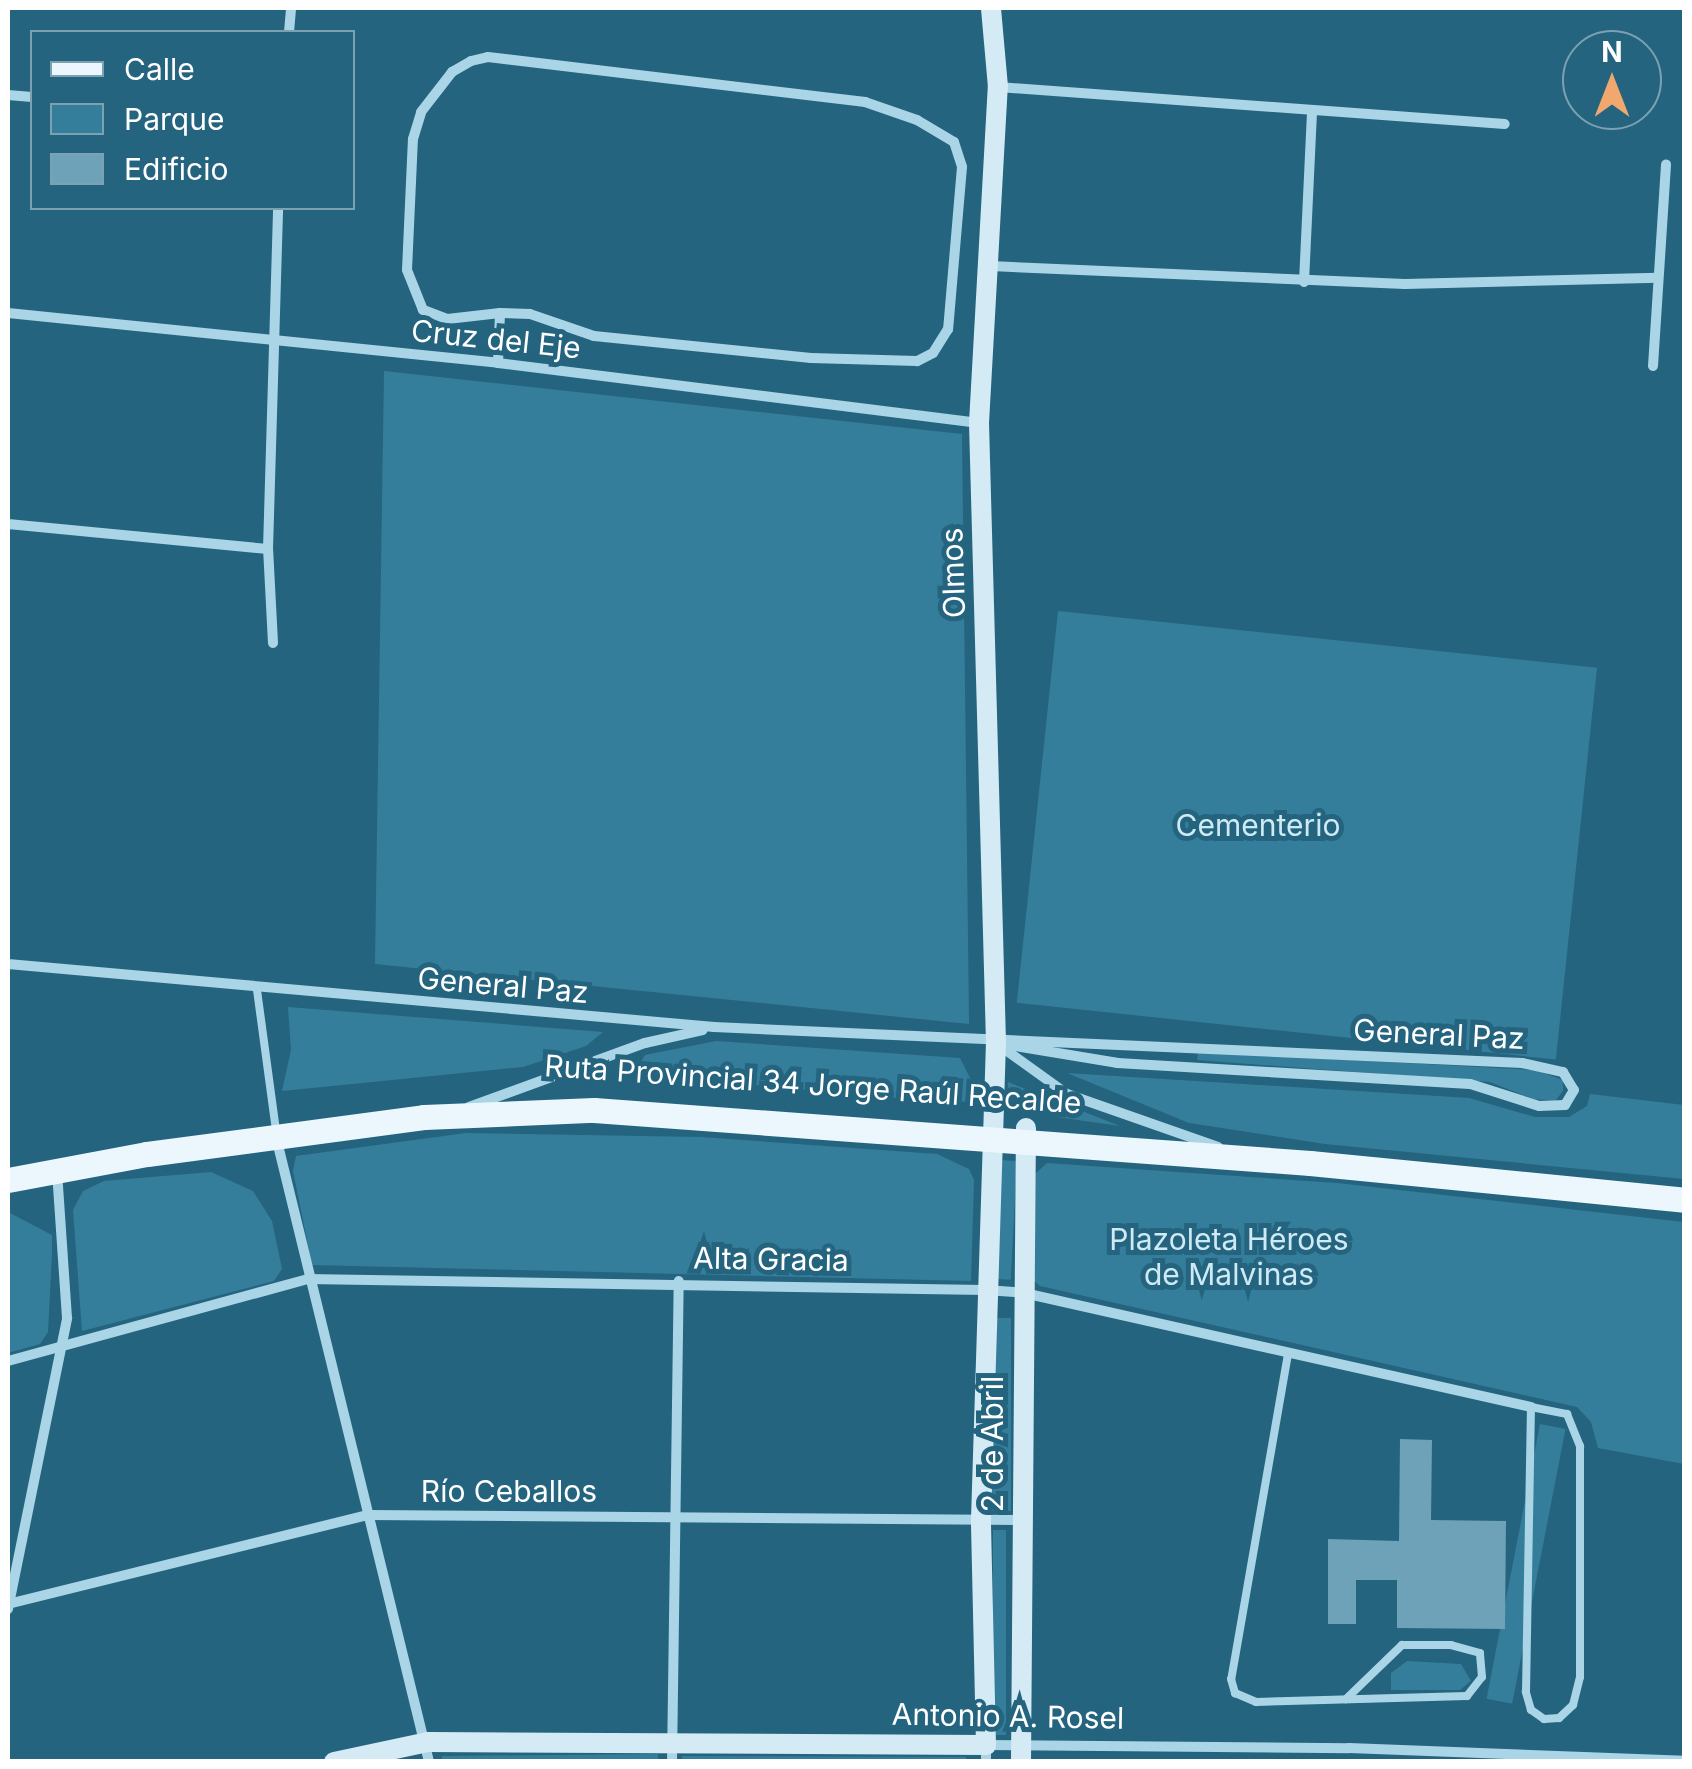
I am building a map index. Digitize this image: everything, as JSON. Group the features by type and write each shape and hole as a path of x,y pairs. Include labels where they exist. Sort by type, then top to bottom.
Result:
{"main road":[{"name":"Ruta Provincial 34 Jorge Raúl Recalde","path":"8,1168 276,1130 596,1097 1025,1134 1684,1200"},
{"name":"Ruta Provincial 34 Jorge Raúl Recalde","path":"8,1180 276,1130"}],"street":[{"name":"Olmos","path":"992,8 998,87 979,423 996,1042 993,1132"},
{"path":"488,57 865,102 918,120 954,142 962,166 948,329 934,353 916,361 811,358 594,336 530,314 500,313 447,319 423,310 407,270 417,126 432,93 472,62 488,57"},
{"path":"998,87 1504,124"},
{"path":"1304,282 1312,111"},
{"path":"1653,366 1666,164"},
{"path":"273,643 268,549 271,341 278,210"},
{"path":"990,266 1304,282 1658,278"},
{"name":"Cruz del Eje","path":"8,313 498,363 979,423"},
{"path":"498,363 500,313"},
{"path":"8,524 268,549"},
{"name":"General Paz","path":"8,964 257,990 714,1027 1522,1063 1563,1072 1574,1090 1565,1105 1540,1106 1470,1084 1118,1063 996,1042"},
{"path":"468,1108 644,1042 714,1027"},
{"path":"996,1042 1068,1094 1257,1159"},
{"path":"276,1130 306,1280 428,1752"},
{"name":"2 de Abril","path":"986,1753 981,1519 985,1290 993,1132"},
{"name":"2 de Abril","path":"1020,1754 1025,1134"},
{"path":"8,1606 67,1318 57,1171"},
{"name":"Alta Gracia","path":"8,1361 306,1280 679,1282 985,1290 1024,1292 1532,1407"},
{"path":"672,1753 679,1282"},
{"name":"Río Ceballos","path":"8,1606 367,1515 1022,1520"},
{"path":"1320,1748 1320,1762"},
{"name":"Antonio A. Rosel","path":"334,1762 428,1752 1020,1754 1320,1748 1684,1761"},
{"path":"1350,1748 1350,1762"}],"lane":[{"path":"257,990 276,1130"},
{"path":"1288,1354 1231,1679 1242,1700 1346,1699 1467,1696 1482,1676 1480,1653 1451,1644 1402,1644 1346,1699"},
{"path":"1532,1407 1567,1414 1580,1446 1580,1676 1573,1705 1558,1718 1544,1719 1531,1710 1526,1692 1532,1407"}],"green space":[{"path":"384,371 962,434 969,1024 375,964"},
{"name":"Cementerio","path":"1058,611 1597,668 1556,1059 1017,1003"},
{"path":"288,1007 603,1032 586,1046 523,1067 282,1091 291,1050"},
{"path":"716,1041 960,1058 974,1086 969,1101 952,1103 634,1074 645,1055"},
{"path":"1198,1052 1535,1070 1563,1080 1563,1091 1555,1101 1533,1099 1490,1082 1197,1060"},
{"path":"1067,1073 1469,1098 1535,1117 1569,1117 1587,1106 1590,1094 1684,1105 1684,1179 1325,1144 1189,1123"},
{"path":"1008,1082 1120,1126 1007,1110"},
{"path":"466,1133 701,1137 937,1154 969,1169 974,1180 971,1281 312,1265 293,1171 296,1156"},
{"path":"998,1160 1017,1161 1011,1280 992,1279"},
{"name":"Plazoleta Héroes de Malvinas","path":"1047,1163 1337,1183 1684,1222 1684,1464 1598,1448 1591,1422 1577,1407 1040,1286 1032,1279 1035,1174"},
{"path":"211,1172 253,1191 272,1221 282,1269 274,1281 82,1331 73,1210 83,1191 104,1181"},
{"path":"8,1212 52,1235 52,1253 48,1332 40,1344 8,1353"},
{"path":"992,1318 1011,1318 1011,1511 992,1511"},
{"path":"1540,1424 1566,1429 1512,1704 1487,1699"},
{"path":"993,1530 1006,1530 1006,1735 993,1735"},
{"path":"1407,1661 1461,1664 1471,1681 1460,1690 1391,1690 1391,1673"},
{"path":"658,1754 658,1762 442,1761 442,1756"},
{"path":"682,1756 966,1757 966,1761 682,1762"}],"building":[{"path":"1400,1439 1432,1440 1431,1520 1506,1521 1505,1629 1397,1628 1397,1580 1356,1580 1356,1624 1328,1624 1328,1539 1399,1541"}]}
